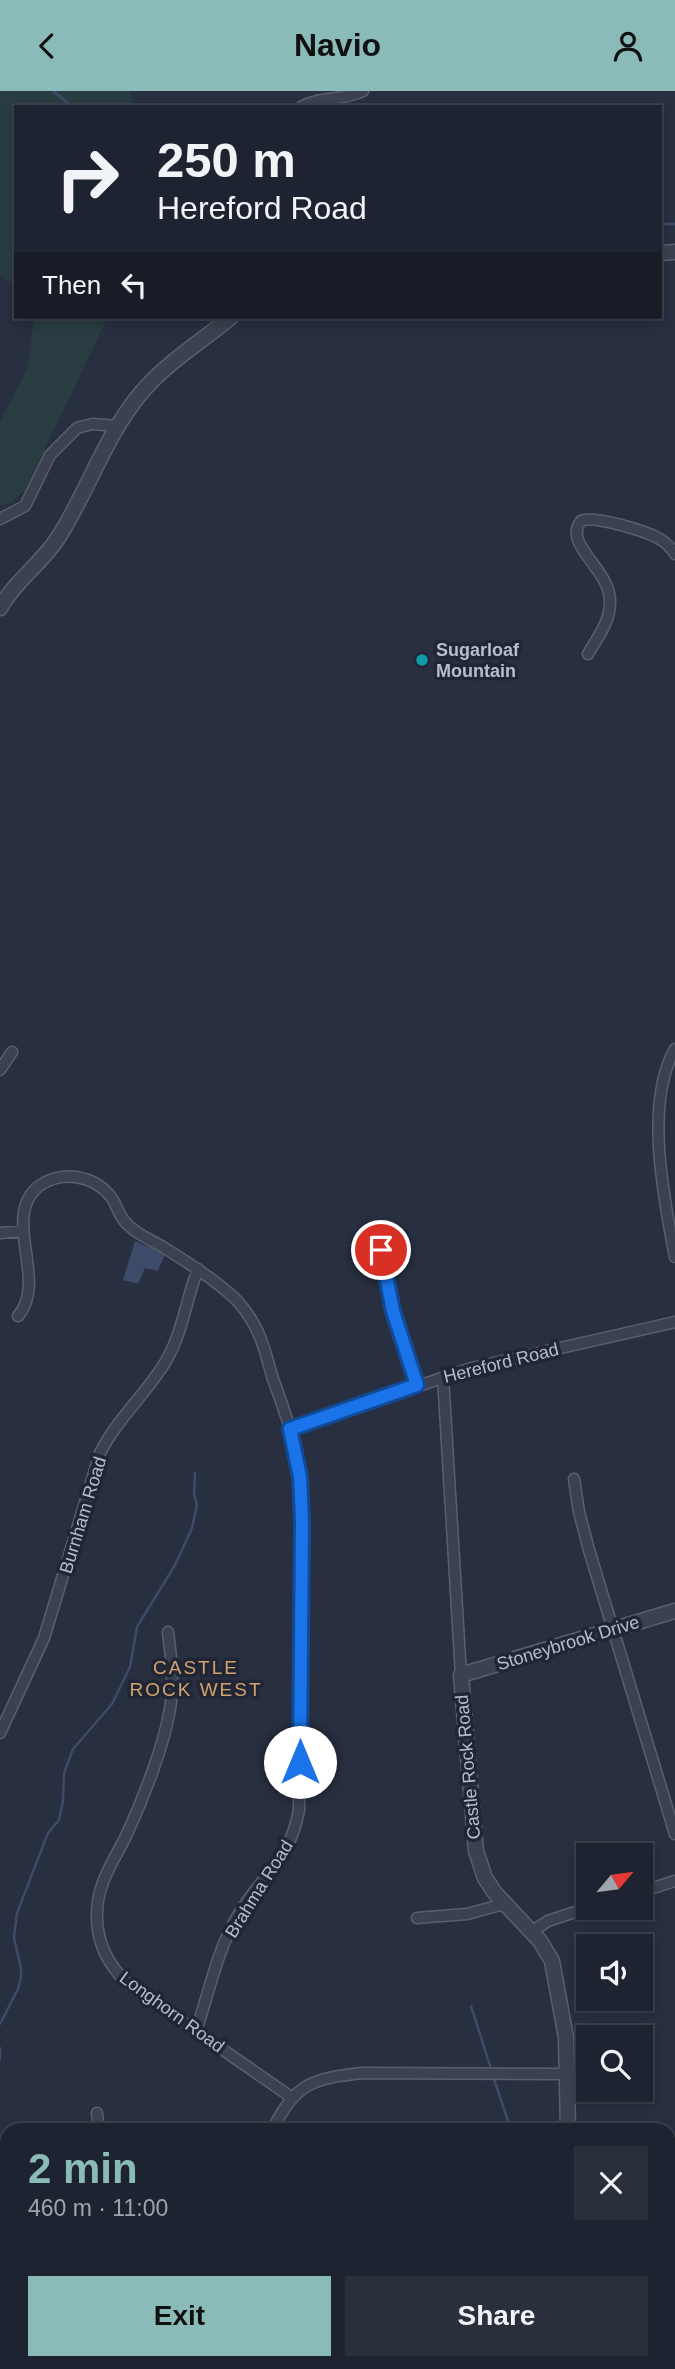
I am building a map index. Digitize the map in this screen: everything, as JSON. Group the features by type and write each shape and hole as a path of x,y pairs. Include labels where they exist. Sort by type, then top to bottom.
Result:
{"street":[{"path":"305,105 313,101 343,98 363,91"},
{"path":"0,608 21,578 41,560 58,538 118,426 142,392 157,376 228,319"},
{"path":"0,519 24,506 50,455 77,428 92,424 118,426"},
{"path":"588,654 605,624 610,593 603,575 577,540 576,531 582,521 590,518 608,521 652,536 666,543 675,554"},
{"path":"675,1049 664,1073 660,1117 663,1190 675,1258"},
{"path":"0,1070 12,1052"},
{"name":"Brahma Road","path":"18,1316 28,1298 24,1208 34,1191 58,1178 89,1180 105,1190 128,1227 198,1269 231,1295 254,1323 290,1429 298,1467 302,1521 299,1810 295,1832 285,1851 230,1929 196,2031"},
{"path":"377,1230 393,1311 417,1385"},
{"path":"0,1233 23,1231"},
{"name":"Burnham Road","path":"0,1733 44,1638 100,1453 113,1431 167,1359 183,1319 198,1269"},
{"name":"Hereford Road","path":"290,1429 417,1385 507,1359 675,1322"},
{"name":"Castle Rock Road","path":"443,1377 461,1675 476,1851 485,1878 503,1904 547,1951 555,1972 566,2038 568,2123"},
{"path":"574,1479 579,1512 675,1834"},
{"name":"Stoneybrook Drive","path":"461,1675 675,1611"},
{"name":"Longhorn Road","path":"169,1632 172,1677 168,1717 139,1807 101,1888 97,1925 105,1954 120,1976 291,2097"},
{"path":"653,1888 675,1881"},
{"path":"417,1918 467,1914 503,1904"},
{"path":"531,1932 548,1921 576,1912"},
{"path":"276,2123 291,2097 307,2085 362,2073 567,2074"},
{"path":"97,2113 98,2123"}],"green space":[{"path":"0,91 130,91 133,105 14,105 14,285 0,275"},
{"path":"34,319 107,319 26,489 11,503 0,506 0,421 28,367"}],"water":[{"path":"135,1241 165,1254 158,1271 145,1268 138,1284 123,1280"}],"waterway":[{"path":"53,91 70,105"},
{"path":"662,224 675,224"},
{"path":"0,2024 18,1989 21,1977 14,1938 17,1913 48,1833 59,1820 64,1773 73,1749 112,1704 130,1667 137,1627 175,1565 192,1528 197,1505 194,1494 195,1473"},
{"path":"471,2006 491,2069"},
{"path":"0,2048 0,2060"},
{"path":"493,2076 509,2123"}],"place":[{"name":"Sugarloaf Mountain","path":"422,660"}],"district":[{"name":"CASTLE ROCK WEST","path":"196,1678"}],"route":[{"path":"300,1762 302,1521 300,1477 290,1429 417,1385 393,1311 381,1250"}]}
